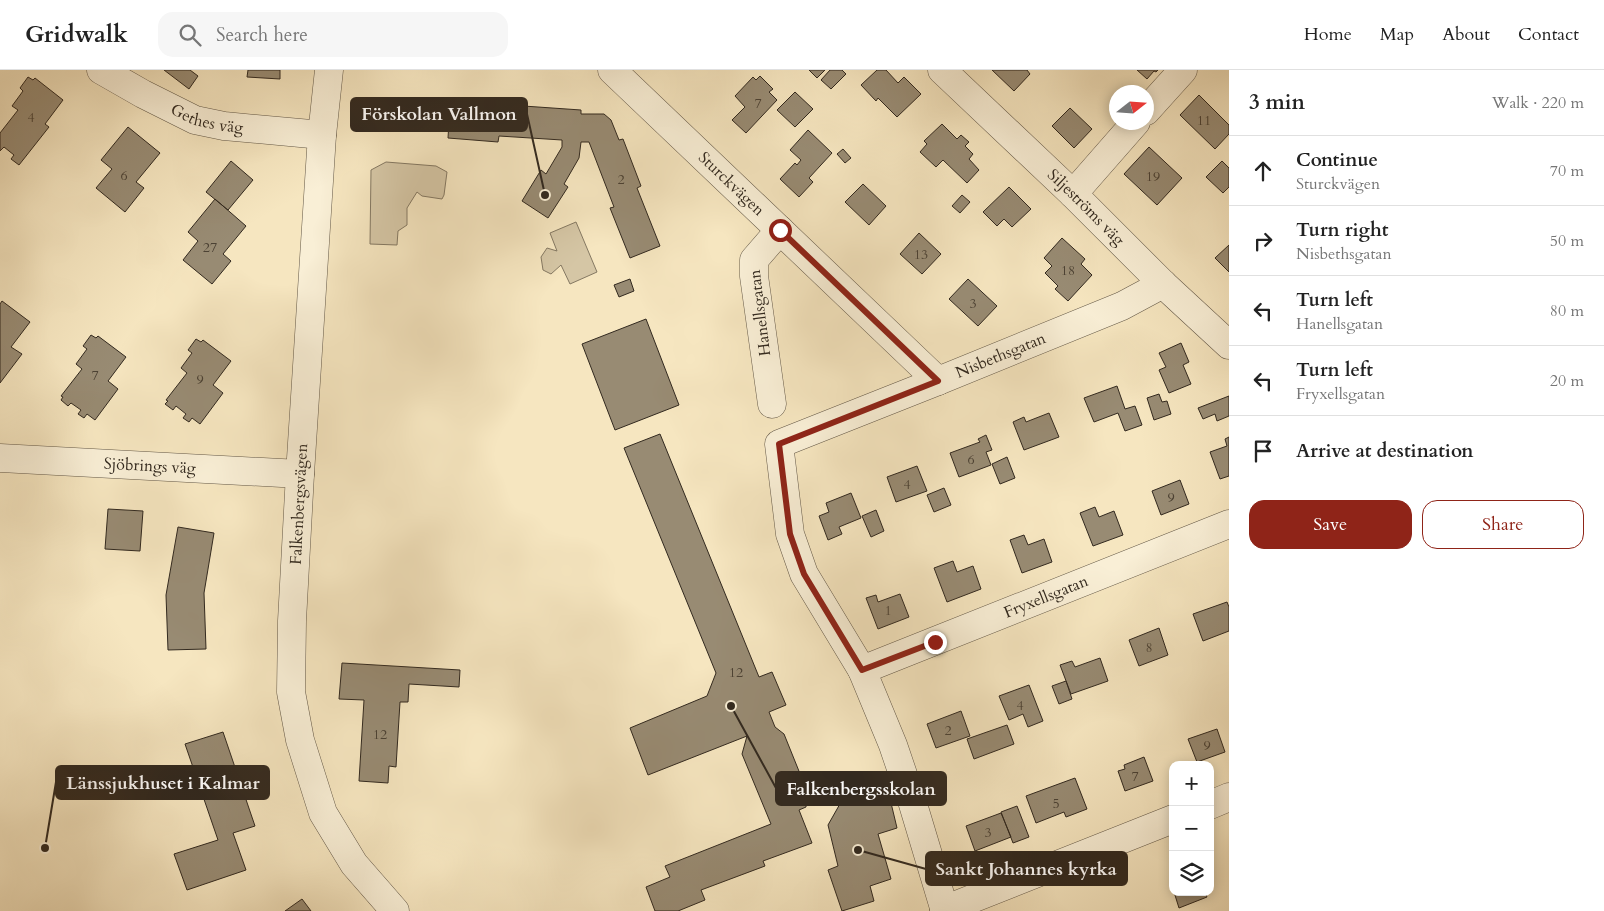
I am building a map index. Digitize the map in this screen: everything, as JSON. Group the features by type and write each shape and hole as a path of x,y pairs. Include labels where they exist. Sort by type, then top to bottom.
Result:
{"street":[{"name":"Gethes väg","path":"101,70 195,120 224,126 322,135"},
{"name":"Falkenbergsvägen","path":"329,70 322,135 300,474 292,621 291,692 300,740 323,813 354,864 395,911"},
{"name":"Sturckvägen","path":"612,70 938,381"},
{"name":"Siljeströms väg","path":"942,70 1073,194 1163,284 1229,345"},
{"path":"1154,102 1183,70"},
{"path":"1073,194 1129,130"},
{"name":"Hanellsgatan","path":"772,404 754,276 754,260 780,230"},
{"name":"Nisbethsgatan","path":"862,670 804,574 790,534 779,444 1122,306 1163,284"},
{"name":"Sjöbrings väg","path":"0,458 300,474"},
{"name":"Fryxellsgatan","path":"862,670 1229,524"},
{"path":"862,670 895,752 912,801 945,910 1169,822"},
{"path":"1214,803 1229,797"}],"shaded area":[{"path":"386,162 436,166 447,172 442,199 422,196 417,192 407,208 407,225 398,231 397,245 370,244 371,170"},
{"path":"576,222 597,272 570,284 561,265 551,274 543,270 541,257 547,248 557,251 550,233"}],"building":[{"path":"164,70 190,70 198,76 189,89"},
{"path":"248,70 280,70 280,79 247,77"},
{"path":"809,70 825,70 817,78"},
{"path":"830,70 842,70 846,74 831,89 821,80"},
{"path":"877,70 886,70 898,83 904,77 921,94 897,117 878,98 876,101 861,85"},
{"path":"992,70 1027,70 1030,74 1014,91"},
{"path":"1137,70 1158,70 1154,71 1147,79"},
{"path":"760,76 773,89 769,92 777,100 746,133 732,120 745,107 735,96 753,77 756,80"},
{"path":"28,77 33,80 35,78 63,100 45,124 49,127 19,165 11,159 14,155 4,147 0,151 0,133 18,110 12,106 23,91 20,88"},
{"path":"795,92 813,109 795,127 777,110"},
{"path":"1199,95 1229,125 1229,134 1215,149 1180,115"},
{"path":"450,105 508,109 509,105 581,110 581,114 604,114 611,120 619,140 623,139 641,186 637,188 660,246 630,258 610,208 614,207 589,142 581,142 579,158 564,184 568,187 548,218 522,201 541,170 546,174 562,147 562,140 499,136 498,142 448,138"},
{"path":"1070,108 1092,129 1074,148 1052,126"},
{"path":"942,124 957,139 961,135 969,142 965,146 973,154 969,159 979,170 967,183 943,160 936,167 920,152 927,144 924,141"},
{"path":"128,127 160,153 136,182 144,188 125,212 96,188 112,169 101,160"},
{"path":"808,130 832,153 809,178 813,182 799,197 780,179 795,163 797,165 801,160 790,150"},
{"path":"1149,147 1182,178 1157,205 1124,174"},
{"path":"843,149 851,158 845,163 837,154"},
{"path":"231,161 253,180 228,210 206,192"},
{"path":"1222,161 1229,168 1229,187 1223,193 1206,177"},
{"path":"863,184 886,206 869,225 845,202"},
{"path":"1009,187 1031,209 1012,227 1004,219 997,226 983,212"},
{"path":"962,195 970,202 960,213 952,206"},
{"path":"215,199 246,226 223,254 231,261 212,284 183,260 198,241 188,232"},
{"path":"919,233 941,254 922,274 900,254"},
{"path":"1062,238 1085,259 1081,264 1092,275 1068,301 1055,289 1058,286 1045,273 1052,266 1044,258"},
{"path":"1229,245 1229,272 1215,258"},
{"path":"630,279 634,291 619,297 614,285"},
{"path":"968,279 997,306 978,326 949,299"},
{"path":"2,301 30,322 11,347 22,354 0,383 0,304"},
{"path":"646,319 679,405 615,430 582,344"},
{"path":"91,335 96,338 98,336 126,357 108,381 118,389 95,420 87,414 84,418 78,414 81,410 71,403 68,406 61,400 63,397 61,396 82,369 76,364 87,349 83,346"},
{"path":"196,339 201,342 203,340 231,361 213,385 223,393 200,424 192,418 189,422 183,418 186,414 176,406 173,410 165,404 187,373 181,368 192,353 188,350"},
{"path":"1181,343 1189,362 1183,365 1191,384 1169,393 1159,370 1166,367 1159,353"},
{"path":"1117,386 1125,409 1135,406 1142,425 1125,431 1118,413 1094,422 1084,398"},
{"path":"1159,394 1162,402 1167,401 1171,414 1154,420 1147,398"},
{"path":"1229,396 1229,416 1217,421 1215,414 1203,419 1198,408"},
{"path":"1049,413 1059,437 1024,450 1013,422 1024,417 1026,422"},
{"path":"660,434 759,677 772,672 786,705 769,712 775,727 784,734 807,791 806,807 799,810 812,843 763,861 765,866 701,890 705,900 678,911 655,911 646,887 670,877 665,866 771,824 742,754 747,736 648,775 630,728 707,696 716,673 624,448"},
{"path":"986,435 992,450 986,452 991,465 959,477 950,453 980,442 978,439"},
{"path":"1229,437 1229,476 1220,479 1210,452 1227,446 1225,439"},
{"path":"1007,457 1015,478 1000,484 992,464"},
{"path":"917,466 927,491 896,502 887,477"},
{"path":"1180,480 1189,504 1161,515 1152,491"},
{"path":"944,488 951,505 934,512 927,495"},
{"path":"851,493 861,518 839,527 842,534 828,540 819,516 829,512 826,503"},
{"path":"1095,507 1099,517 1114,511 1123,535 1093,546 1080,513"},
{"path":"108,509 143,511 140,551 105,549"},
{"path":"876,510 884,531 871,537 862,516"},
{"path":"178,527 214,533 204,593 206,649 168,650 166,595"},
{"path":"1024,535 1028,545 1044,539 1052,562 1022,573 1010,540"},
{"path":"953,561 957,572 973,566 981,589 947,602 934,568"},
{"path":"900,594 909,617 878,629 866,598 876,595 878,602"},
{"path":"1227,602 1229,607 1229,631 1203,641 1193,614"},
{"path":"1159,628 1168,655 1139,666 1129,640"},
{"path":"1100,658 1108,681 1071,694 1060,665 1072,661 1075,667"},
{"path":"342,663 460,670 459,687 409,684 408,702 400,702 396,767 389,766 388,783 359,781 364,700 339,699"},
{"path":"1066,681 1072,699 1059,704 1052,686"},
{"path":"1029,685 1043,721 1028,727 1023,714 1009,720 999,696"},
{"path":"961,711 970,736 936,748 927,724"},
{"path":"1007,725 1014,744 974,759 967,739"},
{"path":"1217,729 1225,752 1197,761 1188,739"},
{"path":"223,732 255,826 233,833 246,870 187,890 174,854 218,840 185,744"},
{"path":"1144,757 1153,781 1125,791 1118,771 1125,769 1124,765"},
{"path":"1075,778 1087,809 1066,817 1064,812 1036,823 1026,796"},
{"path":"886,782 897,828 878,834 891,879 870,886 874,901 842,911 828,870 838,866 828,825 845,795"},
{"path":"1017,806 1029,837 1013,843 1001,812"},
{"path":"1001,813 1011,837 975,851 966,826"},
{"path":"1175,896 1207,896 1207,897 1179,908"},
{"path":"302,899 311,911 285,911"}],"place":[{"name":"Förskolan Vallmon","path":"545,195"},
{"name":"Falkenbergsskolan","path":"731,706"},
{"name":"Länssjukhuset i Kalmar","path":"45,848"},
{"name":"Sankt Johannes kyrka","path":"858,850"}],"route":[{"path":"780,230 938,381 779,444 790,534 804,574 862,670 935,642"}]}
